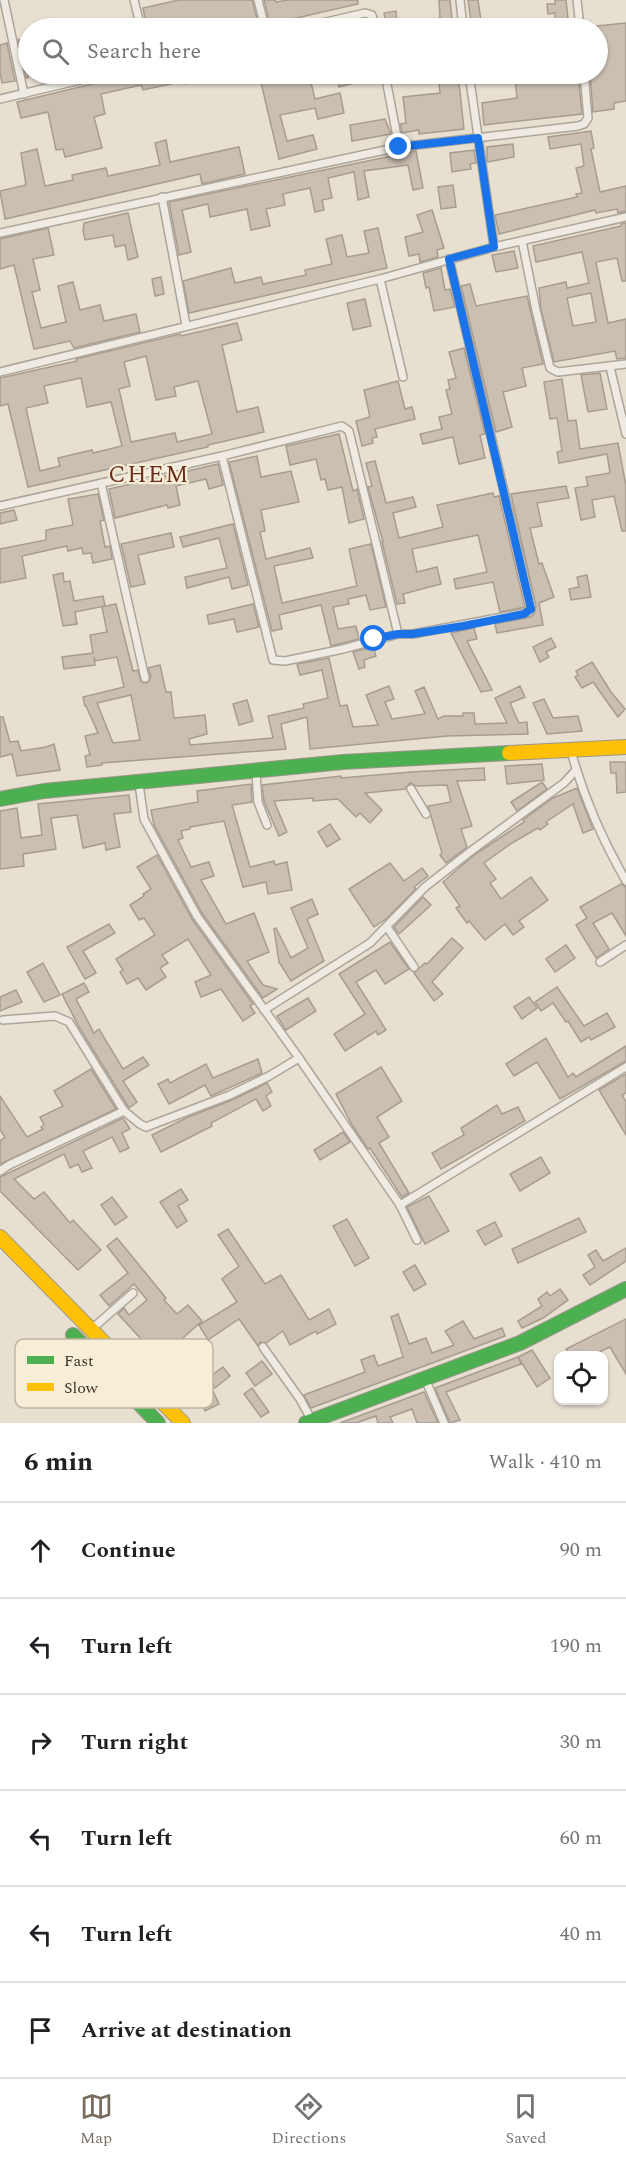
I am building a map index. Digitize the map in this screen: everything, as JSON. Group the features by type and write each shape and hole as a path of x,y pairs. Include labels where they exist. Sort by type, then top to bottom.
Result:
{"main road":[{"path":"0,799 44,791 256,770 626,747"},
{"path":"0,1237 100,1339"},
{"path":"309,1422 520,1343 626,1289"},
{"path":"67,1329 77,1339"},
{"path":"143,1408 158,1423"},
{"path":"168,1408 183,1423"}],"lane":[{"path":"3,0 18,67"},
{"path":"134,0 138,18"},
{"path":"258,0 262,18"},
{"path":"460,0 462,18"},
{"path":"577,0 578,18"},
{"path":"343,18 365,13 372,15 373,18"},
{"path":"22,84 24,94"},
{"path":"0,99 65,84"},
{"path":"387,84 399,147"},
{"path":"470,84 494,247"},
{"path":"0,233 399,147 584,124 588,118 585,84"},
{"path":"162,197 186,325"},
{"path":"0,372 380,279 494,247 626,217"},
{"path":"522,241 550,368 558,372 626,364"},
{"path":"222,456 273,660 285,661 343,649 398,634 463,626 524,614 531,609 449,259"},
{"path":"380,279 403,377"},
{"path":"610,367 626,434"},
{"path":"0,506 222,456 337,426 347,427 398,634"},
{"path":"101,483 145,678"},
{"path":"571,750 576,770 612,856 626,881"},
{"path":"256,770 258,802 267,825"},
{"path":"264,1010 370,943 425,887 564,783 576,770"},
{"path":"139,782 144,819 197,916 299,1058 400,1205 417,1240"},
{"path":"411,789 426,814"},
{"path":"387,927 414,967"},
{"path":"600,962 626,945"},
{"path":"3,1020 55,1017 69,1022 124,1111 146,1126 230,1095 299,1058"},
{"path":"400,1205 626,1067"},
{"path":"0,1172 9,1165 124,1111"},
{"path":"91,1330 133,1293"},
{"path":"263,1347 300,1399 309,1422"},
{"path":"425,1378 444,1423"}],"building":[{"path":"179,0 252,0 257,18 145,18 143,8"},
{"path":"264,0 275,0 276,2 358,0 358,4 296,18 268,18"},
{"path":"439,0 450,0 452,18 440,18"},
{"path":"468,0 478,0 481,18 471,18"},
{"path":"555,0 566,0 568,18 555,18 555,13 548,14 547,4 555,4"},
{"path":"396,11 397,18 385,18 384,13"},
{"path":"626,23 626,101 614,103 614,109 593,112 591,84 608,84 608,25"},
{"path":"7,43 15,81 2,83 0,45"},
{"path":"92,84 171,84 143,90 141,85 101,94 105,114 94,117 102,148 65,157 63,149 56,150 48,112 21,118 17,102"},
{"path":"261,84 311,84 315,99 340,93 344,113 318,119 315,108 280,115 287,141 313,135 317,149 279,159"},
{"path":"439,84 459,84 464,129 419,134 419,130 402,133 400,124 406,123 403,97 440,93"},
{"path":"516,84 579,84 582,114 484,125 482,103 517,98"},
{"path":"385,119 391,134 352,141 350,125"},
{"path":"591,131 594,148 591,149 600,192 626,186 626,211 618,213 617,209 596,213 595,210 499,234 495,215 577,197 576,194 582,193 576,168 584,166 581,144 550,149 548,137"},
{"path":"166,140 170,162 239,147 245,174 202,184 200,174 5,219 0,191 26,185 21,153 37,149 45,186 73,180 72,175 106,168 108,176 160,165 155,143"},
{"path":"513,144 514,157 487,162 487,147"},
{"path":"474,150 476,163 470,164 471,169 452,172 450,153"},
{"path":"416,151 423,188 413,190 408,165 364,171 369,197 358,200 354,172 328,178 332,198 322,200 324,210 315,212 310,188 283,194 285,205 266,209 270,226 251,230 247,209 210,217 208,204 182,210 191,252 179,255 169,202"},
{"path":"453,185 456,207 441,209 438,187"},
{"path":"432,210 444,248 437,250 438,257 420,262 419,254 409,256 405,237 423,232 417,215"},
{"path":"128,213 138,257 128,260 125,245 115,247 113,235 85,240 84,223"},
{"path":"626,223 626,281 622,281 617,258 596,262 608,323 626,319 626,358 617,359 615,351 554,362 541,309 539,288 566,282 567,288 589,283 582,252 536,262 533,246 621,226","holes":["591,293 596,322 573,326 567,298"]},
{"path":"48,228 54,255 33,259 40,290 32,292 41,328 66,322 58,286 73,282 80,310 100,305 104,321 136,314 140,332 74,348 70,341 34,349 14,265 0,269 0,239"},
{"path":"378,228 387,268 189,313 183,281 231,268 235,283 261,277 263,284 306,275 305,270 332,264 326,239 342,235 347,257 369,253 364,231"},
{"path":"514,251 518,268 496,272 492,255"},
{"path":"441,268 445,290 450,289 455,307 434,311 429,287 426,288 423,273"},
{"path":"161,277 164,294 155,296 152,279"},
{"path":"470,284 476,306 527,296 543,364 522,368 526,386 503,392 512,427 496,432 461,286"},
{"path":"365,299 371,326 353,330 347,303"},
{"path":"237,323 242,340 222,345 237,412 258,407 264,432 208,445 208,447 28,487 8,404 0,406 0,378 180,334 181,336","holes":["146,356 156,400 176,396 174,387 198,381 212,434 177,442 175,433 131,442 119,389 130,386 124,362","81,378 87,407 111,402 122,446 58,458 60,466 40,471 26,408 48,403 44,386"]},
{"path":"464,348 485,434 480,435 485,458 459,464 453,437 423,444 420,434 442,429 439,417 452,414 446,390 450,389 448,380 456,378 449,352"},
{"path":"600,373 607,409 588,412 581,375"},
{"path":"562,379 568,421 576,420 580,449 618,443 626,486 626,531 622,531 614,496 592,500 595,517 581,520 575,488 588,486 586,477 610,473 607,454 559,463 557,452 562,451 557,418 550,419 544,382"},
{"path":"398,381 405,409 412,407 415,419 375,429 377,437 372,438 373,443 362,446 356,421 370,417 364,390"},
{"path":"339,434 353,491 357,489 364,519 349,523 342,487 328,490 325,479 321,480 316,459 290,465 286,446"},
{"path":"257,456 261,477 291,471 299,502 261,510 265,531 260,532 266,559 310,548 313,558 274,566 282,603 357,586 349,549 371,544 386,607 370,610 366,595 348,599 349,604 333,607 338,629 356,626 359,639 331,646 321,605 279,615 282,629 272,631 229,462"},
{"path":"375,461 386,503 413,497 416,507 393,513 399,538 443,527 437,505 493,493 494,497 499,496 525,607 500,612 493,582 456,589 454,579 487,572 478,535 412,549 417,572 437,567 441,584 403,594 405,603 397,604 368,487 372,486 366,463"},
{"path":"218,464 223,485 209,489 206,479 176,486 180,505 168,508 167,505 115,518 109,489"},
{"path":"566,486 569,498 537,503 542,526 530,528 539,564 542,563 554,597 539,603 543,625 497,633 495,624 531,617 536,606 511,494"},
{"path":"98,494 104,520 100,521 105,547 110,546 112,559 93,563 91,553 83,554 82,548 68,551 67,546 22,556 26,578 0,583 0,549 46,540 46,530 73,525 68,499"},
{"path":"14,510 17,520 0,524 0,513"},
{"path":"233,524 248,585 232,589 229,577 187,588 185,577 227,568 219,538 183,547 180,537"},
{"path":"171,533 174,547 138,555 145,584 131,587 121,544"},
{"path":"63,573 64,582 70,581 74,601 103,596 105,606 75,612 77,624 63,626 53,575"},
{"path":"587,575 591,597 571,600 569,589 579,587 577,577"},
{"path":"116,604 133,671 138,670 141,681 148,682 151,677 148,668 160,665 166,692 171,692 174,718 205,715 207,734 189,739 190,745 273,738 268,716 304,708 303,704 328,698 322,670 300,675 297,664 329,658 340,706 347,705 353,727 378,725 366,695 389,686 394,699 385,702 392,719 425,714 415,691 424,687 438,719 444,716 463,716 463,713 474,713 475,724 507,723 495,698 520,686 525,697 510,703 519,723 527,722 528,734 447,736 310,749 307,717 281,724 286,749 102,763 102,765 87,767 85,756 90,755 85,736 98,733 83,697 124,687 117,657 95,661 94,657 95,665 64,669 62,657 93,653 90,635 107,632 102,607","holes":["131,695 140,740 113,743 97,703"]},
{"path":"253,604 259,627 237,632 234,619 209,624 207,615"},
{"path":"474,628 477,639 467,641 492,690 481,692 451,633"},
{"path":"551,638 556,647 546,652 549,657 540,662 533,647"},
{"path":"373,647 376,656 364,660 365,667 359,669 353,652"},
{"path":"592,662 625,709 618,717 593,682 582,688 575,677 578,675 576,671"},
{"path":"544,699 553,718 578,716 582,731 547,734 533,703"},
{"path":"247,700 253,721 239,725 233,704"},
{"path":"0,717 3,717 10,742 18,741 21,751 54,744 60,770 17,776 12,754 0,757"},
{"path":"610,762 626,762 626,792 617,793 616,773 611,773"},
{"path":"542,764 544,780 507,784 505,766"},
{"path":"484,768 485,780 457,781 472,826 461,829 467,847 446,863 440,855 442,853 428,806 451,802 447,785 416,786 410,783 405,789 365,793 382,810 370,823 360,813 356,817 338,799 274,801 287,832 279,836 264,801 262,785 341,776 341,778"},
{"path":"542,782 547,789 517,811 511,802"},
{"path":"251,784 252,802 232,805 250,867 274,861 275,865 287,862 292,890 268,894 266,882 243,887 224,821 190,827 190,829 181,831 183,838 178,840 191,867 209,862 214,876 201,880 226,924 254,913 269,952 247,961 263,985 277,989 263,998 202,913 154,825 151,810 198,802 197,791"},
{"path":"577,788 593,829 583,833 573,804 546,822 548,824 540,830 538,828 512,843 484,863 496,879 490,883 501,899 531,877 548,900 519,921 524,927 513,935 505,924 485,940 469,921 467,923 456,908 460,906 443,882 474,855 524,822 523,820 553,798"},
{"path":"129,795 131,812 114,814 120,847 106,850 105,843 83,848 77,815 51,818 56,849 23,854 24,866 0,869 0,811 17,808 21,838 42,835 38,804"},
{"path":"330,824 340,839 327,847 318,832"},
{"path":"157,855 192,919 253,1004 250,1006 255,1013 243,1021 221,989 201,997 195,982 211,975 188,939 162,955 168,963 160,968 166,977 146,990 138,978 127,984 120,972 123,970 116,959 155,935 144,918 139,920 130,905 151,889 137,867"},
{"path":"390,863 404,881 422,868 428,876 414,887 416,889 386,919 374,927 349,889"},
{"path":"621,884 626,887 626,936 612,913 593,923 609,949 596,958 576,925 587,918 580,907"},
{"path":"423,897 431,905 399,934 394,927"},
{"path":"312,899 318,914 307,919 324,961 291,981 279,962 274,929 276,928 291,958 308,948 291,908"},
{"path":"109,924 115,933 83,951 96,973 85,979 67,947"},
{"path":"452,938 463,948 432,982 443,994 434,1001 414,973 425,963 427,964"},
{"path":"390,942 409,969 385,984 376,970 356,982 386,1030 378,1035 376,1031 345,1051 334,1034 365,1014 339,974"},
{"path":"566,945 575,958 555,972 546,959"},
{"path":"43,963 60,995 44,1002 27,972"},
{"path":"84,983 89,992 76,999 94,1033 99,1029 123,1069 143,1057 149,1065 123,1081 137,1102 129,1108 79,1027 62,994"},
{"path":"557,987 584,1026 607,1013 615,1027 591,1040 589,1037 581,1042 553,1003 541,1011 535,1002"},
{"path":"16,990 22,1002 0,1011 0,997"},
{"path":"529,997 537,1008 522,1019 514,1007"},
{"path":"308,998 316,1011 286,1030 277,1016"},
{"path":"546,1038 568,1077 573,1073 576,1077 626,1046 626,1061 560,1099 537,1062 514,1076 506,1064"},
{"path":"258,1059 262,1073 211,1096 205,1085 169,1104 158,1084 168,1079 170,1083 206,1064 213,1078"},
{"path":"381,1067 402,1101 377,1117 389,1137 379,1143 409,1193 402,1197 352,1125 336,1094"},
{"path":"91,1069 116,1109 0,1164 0,1141 5,1137 0,1130 0,1096 27,1137 43,1129 41,1127 44,1125 40,1117 63,1106 54,1091"},
{"path":"626,1074 626,1093 622,1095 626,1102 626,1135 599,1090"},
{"path":"267,1083 272,1092 266,1096 271,1106 263,1111 256,1099 211,1123 212,1126 161,1152 152,1135"},
{"path":"497,1105 502,1114 518,1107 525,1121 441,1169 432,1153 464,1135 461,1128"},
{"path":"123,1118 130,1129 122,1133 129,1148 120,1152 112,1137 83,1151 92,1168 82,1172 78,1164 70,1168 64,1154 14,1179 34,1199 44,1192 70,1223 73,1220 101,1250 78,1270 0,1191 0,1177"},
{"path":"343,1132 350,1142 320,1160 314,1150"},
{"path":"541,1157 550,1173 520,1191 510,1174"},
{"path":"181,1189 188,1200 178,1206 187,1221 177,1228 160,1202"},
{"path":"429,1196 449,1231 425,1244 407,1207"},
{"path":"112,1197 127,1217 115,1225 101,1205"},
{"path":"579,1218 586,1232 518,1263 512,1249"},
{"path":"347,1219 369,1258 355,1266 333,1226"},
{"path":"495,1222 502,1236 485,1245 477,1231"},
{"path":"228,1229 265,1284 281,1275 309,1320 329,1309 336,1324 317,1334 316,1331 290,1345 283,1331 266,1343 260,1342 258,1346 239,1319 207,1339 199,1325 237,1302 222,1279 239,1266 218,1235"},
{"path":"117,1238 177,1314 188,1305 202,1321 182,1339 141,1339 118,1314 124,1308 129,1315 147,1300 134,1284 109,1306 100,1295 128,1273 107,1246"},
{"path":"626,1248 626,1261 590,1285 583,1275 595,1267 588,1255 596,1250 603,1261"},
{"path":"415,1265 426,1284 414,1291 403,1272"},
{"path":"560,1289 568,1300 543,1318 522,1328 518,1321 542,1306 538,1299 547,1292 550,1296"},
{"path":"398,1314 409,1344 426,1338 432,1353 454,1345 445,1331 463,1321 474,1339 502,1328 505,1336 311,1408 304,1395 365,1372 361,1360 374,1355 378,1366 403,1357 391,1317"},
{"path":"626,1319 626,1374 610,1347 602,1351 567,1351 566,1349"},
{"path":"532,1350 550,1378 537,1387 518,1357"},
{"path":"518,1357 521,1364 446,1392 460,1420 450,1423 435,1388"},
{"path":"262,1361 272,1374 255,1386 246,1373"},
{"path":"223,1367 230,1376 215,1388 213,1374"},
{"path":"252,1388 269,1412 261,1417 244,1394"},
{"path":"213,1391 219,1404 213,1407"},
{"path":"424,1392 438,1423 417,1423 412,1409 390,1417 393,1423 378,1423 376,1416 356,1423 340,1423"}],"traffic: fast":[{"path":"0,799 44,791 343,762 509,753"},
{"path":"306,1423 520,1343 626,1289"},
{"path":"73,1335 77,1339"},
{"path":"144,1408 158,1423"}],"traffic: slow":[{"path":"509,753 626,747"},
{"path":"0,1237 100,1339"},
{"path":"168,1408 183,1423"}],"district":[{"name":"CHEM","path":"149,474"}],"route":[{"path":"374,639 463,626 524,614 531,609 449,259 494,247 478,138 399,147"}]}
